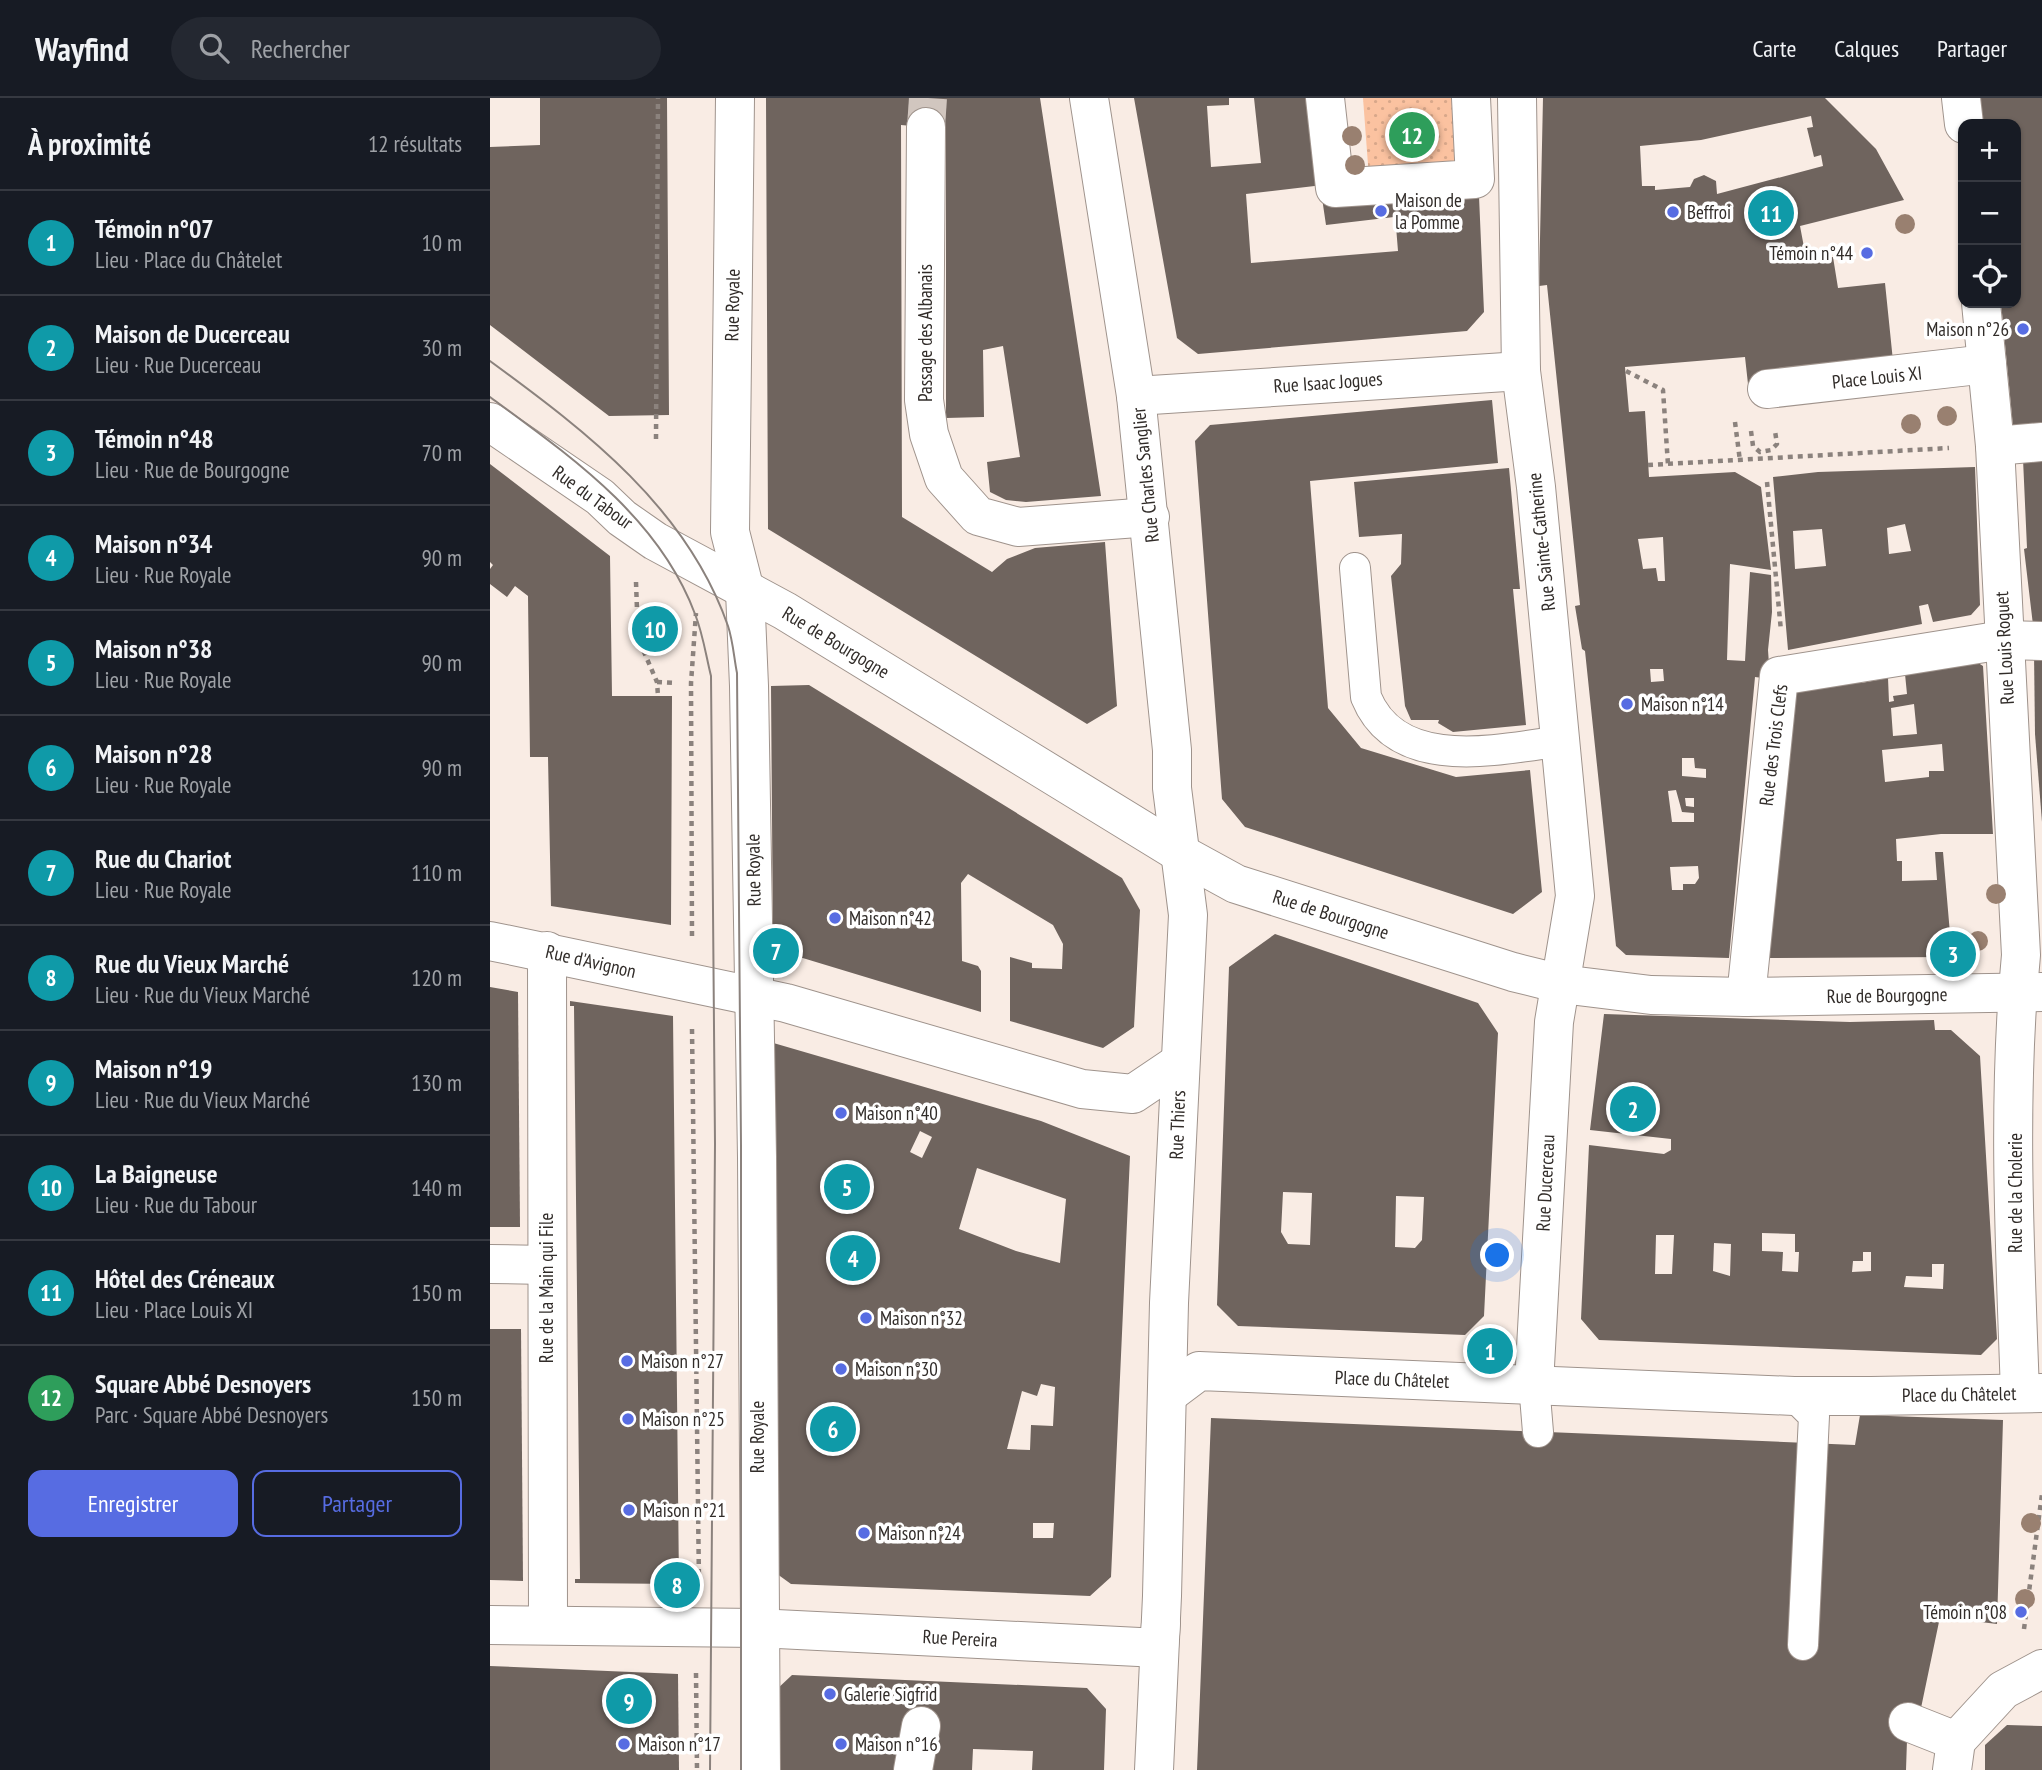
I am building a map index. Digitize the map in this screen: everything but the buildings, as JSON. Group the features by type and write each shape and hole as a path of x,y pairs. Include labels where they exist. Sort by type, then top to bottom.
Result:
{"street":[{"name":"Rue Royale","path":"735,98 730,532 745,591 755,996 761,1770"},
{"name":"Rue Charles Sanglier","path":"1089,98 1136,396 1172,750 1172,788 1183,855"},
{"path":"1325,98 1335,188 1475,179 1471,98"},
{"name":"Rue Sainte-Catherine","path":"1517,98 1521,371 1576,896 1561,984"},
{"path":"1961,98 1963,119"},
{"name":"Passage des Albanais","path":"926,127 924,400 929,434 944,478 978,516 1018,527 1150,517"},
{"name":"Rue Louis Roguet","path":"1981,308 1995,446 2021,955 2030,993"},
{"name":"Place Louis XI","path":"1767,389 1987,364"},
{"name":"Rue Isaac Jogues","path":"1136,396 1521,371"},
{"name":"Rue du Tabour","path":"490,422 600,498 622,518 655,541 701,566"},
{"path":"1995,446 2042,442"},
{"name":"Rue de Bourgogne","path":"701,566 818,631 1183,855 1236,884 1513,972 1561,984 1651,995 1746,997 2030,993"},
{"name":"Rue des Trois Clefs","path":"1746,997 1779,676 2003,640 2042,640"},
{"name":"Rue Thiers","path":"1167,1395 1188,915 1183,855"},
{"name":"Rue d'Avignon","path":"490,941 755,996 1082,1090 1133,1094 1180,1063"},
{"name":"Rue de la Main qui File","path":"547,951 548,1625"},
{"name":"Rue Ducerceau","path":"1534,1384 1554,1022 1561,984"},
{"name":"Rue de la Cholerie","path":"2030,993 2014,1212 2031,1393"},
{"path":"490,1264 546,1265"},
{"name":"Place du Châtelet","path":"1167,1395 1199,1371 1794,1396 2031,1393"},
{"path":"1154,1770 1167,1395"},
{"name":"Rue Pereira","path":"490,1625 758,1628 1159,1648"},
{"path":"1908,1722 1954,1755 2003,1690 2030,1676"},
{"path":"913,1770 920,1726"}],"lane":[{"path":"1354,568 1366,697 1373,714 1387,729 1403,741 1464,752 1561,741"},
{"path":"1534,1384 1538,1432"},
{"path":"1794,1396 1814,1416 1803,1645"}],"path":[{"path":"656,439 658,98"},
{"path":"1626,371 1663,390 1668,465"},
{"path":"1648,466 1995,446"},
{"path":"1768,482 1785,675"},
{"path":"697,1770 703,1628 692,983 691,683 701,566"},
{"path":"636,574 638,638 657,682 658,696"},
{"path":"657,682 675,683"},
{"path":"2030,1676 2042,1494"}],"shaded area":[{"path":"1363,98 1457,98 1460,173 1369,178"}],"tunnel":[{"path":"926,127 928,98"}],"tram line":[{"path":"490,361 597,445 660,509 687,545 710,584 728,626 732,644 737,673 741,1145 741,1770"},
{"path":"490,397 581,466 609,491 659,547 679,579 695,614 711,676 715,1144 710,1770"}],"place":[{"name":"Square Abbé Desnoyers","path":"1412,135"},
{"name":"Maison de la Pomme","path":"1381,211"},
{"name":"Beffroi","path":"1673,212"},
{"name":"Hôtel des Créneaux","path":"1771,213"},
{"name":"Témoin n°44","path":"1867,253"},
{"name":"Maison n°26","path":"2023,329"},
{"name":"La Baigneuse","path":"655,629"},
{"name":"Maison n°14","path":"1627,704"},
{"name":"Maison n°42","path":"835,918"},
{"name":"Rue du Chariot","path":"776,951"},
{"name":"Témoin n°48","path":"1953,954"},
{"name":"Maison de Ducerceau","path":"1633,1109"},
{"name":"Maison n°40","path":"841,1113"},
{"name":"Maison n°38","path":"847,1187"},
{"name":"Maison n°34","path":"853,1258"},
{"name":"Maison n°32","path":"866,1318"},
{"name":"Témoin n°07","path":"1490,1351"},
{"name":"Maison n°27","path":"627,1361"},
{"name":"Maison n°30","path":"841,1369"},
{"name":"Maison n°25","path":"628,1419"},
{"name":"Maison n°28","path":"833,1429"},
{"name":"Maison n°21","path":"629,1510"},
{"name":"Maison n°24","path":"864,1533"},
{"name":"Rue du Vieux Marché","path":"677,1585"},
{"name":"Témoin n°08","path":"2021,1612"},
{"name":"Galerie Sigfrid","path":"830,1694"},
{"name":"Maison n°19","path":"629,1701"},
{"name":"Maison n°17","path":"624,1744"},
{"name":"Maison n°16","path":"841,1744"}]}
